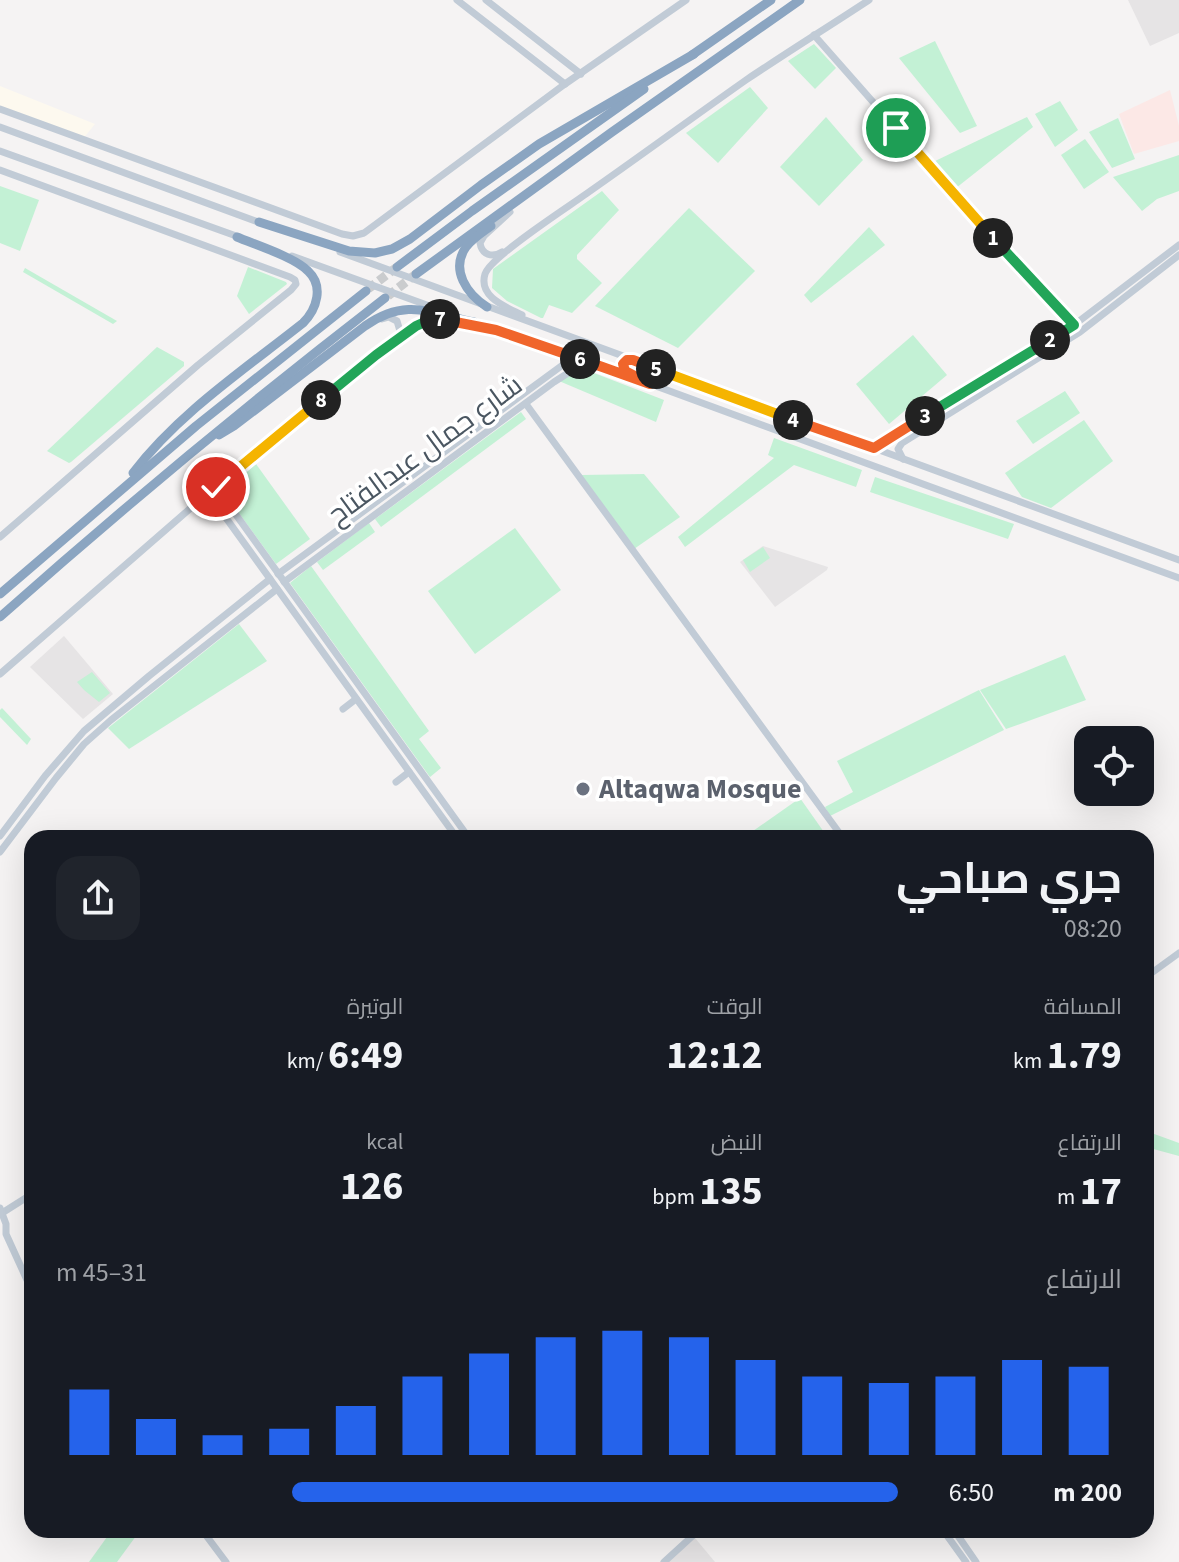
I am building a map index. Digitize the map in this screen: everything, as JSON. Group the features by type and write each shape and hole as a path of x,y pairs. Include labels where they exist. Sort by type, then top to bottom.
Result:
{"highway":[{"path":"397,267 771,0"},
{"path":"416,274 800,0"},
{"path":"487,307 470,294 460,273 461,259 469,244 725,53"},
{"path":"259,222 349,251 375,253 392,249 415,236 539,144 694,54"},
{"path":"122,487 147,455 174,428 303,323 313,311 317,290 309,272 237,237"},
{"path":"0,594 122,487 366,291"},
{"path":"0,617 231,419 385,298"},
{"path":"103,526 193,453 234,426 378,317 395,310 419,309 474,322"}],"main road":[{"path":"457,0 565,84"},
{"path":"486,0 581,74"},
{"path":"0,109 353,236 364,233 565,84 686,0"},
{"path":"537,325 488,293 484,284 489,265 675,129 869,0"},
{"path":"814,35 1007,254 1074,325"},
{"path":"547,70 555,73 561,69 563,64 558,56"},
{"path":"0,127 1179,560"},
{"path":"0,151 596,364 1179,578"},
{"path":"134,176 140,161"},
{"path":"0,170 290,277 296,284 0,537"},
{"path":"510,212 484,236 480,246 484,253 494,256 521,240"},
{"path":"904,460 898,449 902,443 1031,357 1179,245"},
{"path":"874,448 1080,332 1179,255"},
{"path":"2,671 208,493 376,355 399,334 400,327 396,320 384,318 339,346"},
{"path":"376,355 427,321 449,319 496,330"},
{"path":"553,349 573,364 574,369"},
{"path":"633,360 624,362 624,370 650,384"},
{"name":"شارع جمال عبدالفتاح","path":"284,582 567,361"},
{"name":"شارع جمال عبدالفتاح","path":"278,574 574,369 583,364 596,364"},
{"path":"526,404 837,830"},
{"path":"216,487 463,830"},
{"path":"208,493 448,830"},
{"path":"996,511 1001,496"},
{"path":"0,836 84,731 270,579"},
{"path":"0,852 84,744 277,589"},
{"path":"343,709 356,699"},
{"path":"388,743 397,738"},
{"path":"396,782 409,772"},
{"path":"1154,971 1179,953"},
{"path":"24,1198 1,1210 6,1224 3,1231 24,1274"},
{"path":"208,1538 226,1562"},
{"path":"664,1562 690,1538"},
{"path":"952,1538 966,1562"},
{"path":"954,1538 976,1562"}],"shaded area":[{"path":"1128,0 1179,0 1179,33 1150,46"},
{"path":"0,86 95,124 83,139 0,108"},
{"path":"1170,90 1179,126 1179,141 1134,154 1119,114"},
{"path":"763,546 828,567 827,570 775,607 740,562"},
{"path":"64,636 113,694 83,719 30,667"},
{"path":"695,1538 715,1562 667,1562"}],"green space":[{"path":"935,41 977,126 960,133 899,58"},
{"path":"814,44 836,68 815,89 788,61"},
{"path":"750,87 768,108 718,163 686,133"},
{"path":"1060,101 1078,130 1055,147 1035,114"},
{"path":"826,117 863,160 819,206 780,167"},
{"path":"1027,117 1033,127 956,188 933,162"},
{"path":"1118,118 1135,159 1112,168 1089,132"},
{"path":"1085,139 1109,172 1084,189 1061,155"},
{"path":"1179,155 1179,191 1157,199 1142,211 1113,177"},
{"path":"0,186 39,200 20,251 0,243"},
{"path":"602,191 619,210 577,255 577,259 602,283 572,313 549,305 541,318 507,301 492,288 493,269"},
{"path":"689,208 755,271 678,348 595,306"},
{"path":"869,227 885,245 811,303 804,295"},
{"path":"248,267 287,284 249,314 237,296"},
{"path":"25,268 117,321 113,324 23,272"},
{"path":"913,335 947,375 889,424 856,384"},
{"path":"157,347 184,362 184,366 71,462 47,451"},
{"path":"581,368 664,400 656,422 559,381"},
{"path":"1065,391 1080,413 1033,444 1016,421"},
{"path":"521,412 526,419 381,527 375,519"},
{"path":"1084,420 1113,461 1051,508 1022,497 1005,473"},
{"path":"774,438 862,470 856,487 794,465 685,547 678,537 774,458 768,455"},
{"path":"256,464 310,539 276,564 223,491"},
{"path":"644,474 680,517 634,549 581,475"},
{"path":"875,477 1014,524 1008,539 870,492"},
{"path":"369,523 375,532 323,570 317,562"},
{"path":"515,528 561,590 475,654 428,591"},
{"path":"763,547 770,558 750,572 743,560"},
{"path":"311,566 429,731 419,739 441,768 430,777 290,583"},
{"path":"239,624 267,661 129,749 108,728"},
{"path":"1065,655 1086,700 1006,729 980,690"},
{"path":"92,672 110,693 99,702 77,682"},
{"path":"979,690 1004,730 830,816 825,807 853,792 837,761"},
{"path":"2,708 31,739 27,745 0,717"},
{"path":"800,798 822,830 754,830"},
{"path":"1154,1134 1179,1143 1179,1156 1154,1149"},
{"path":"106,1538 135,1538 117,1562 89,1562"}],"tunnel":[{"path":"368,289 397,267"},
{"path":"388,296 416,274"}],"place":[{"name":"Altaqwa Mosque","path":"583,789"}],"route":[{"path":"216,487 376,355 422,322 433,319 449,319 496,330 650,384 624,370 624,362 633,360 874,448 1074,325 896,128"}]}
